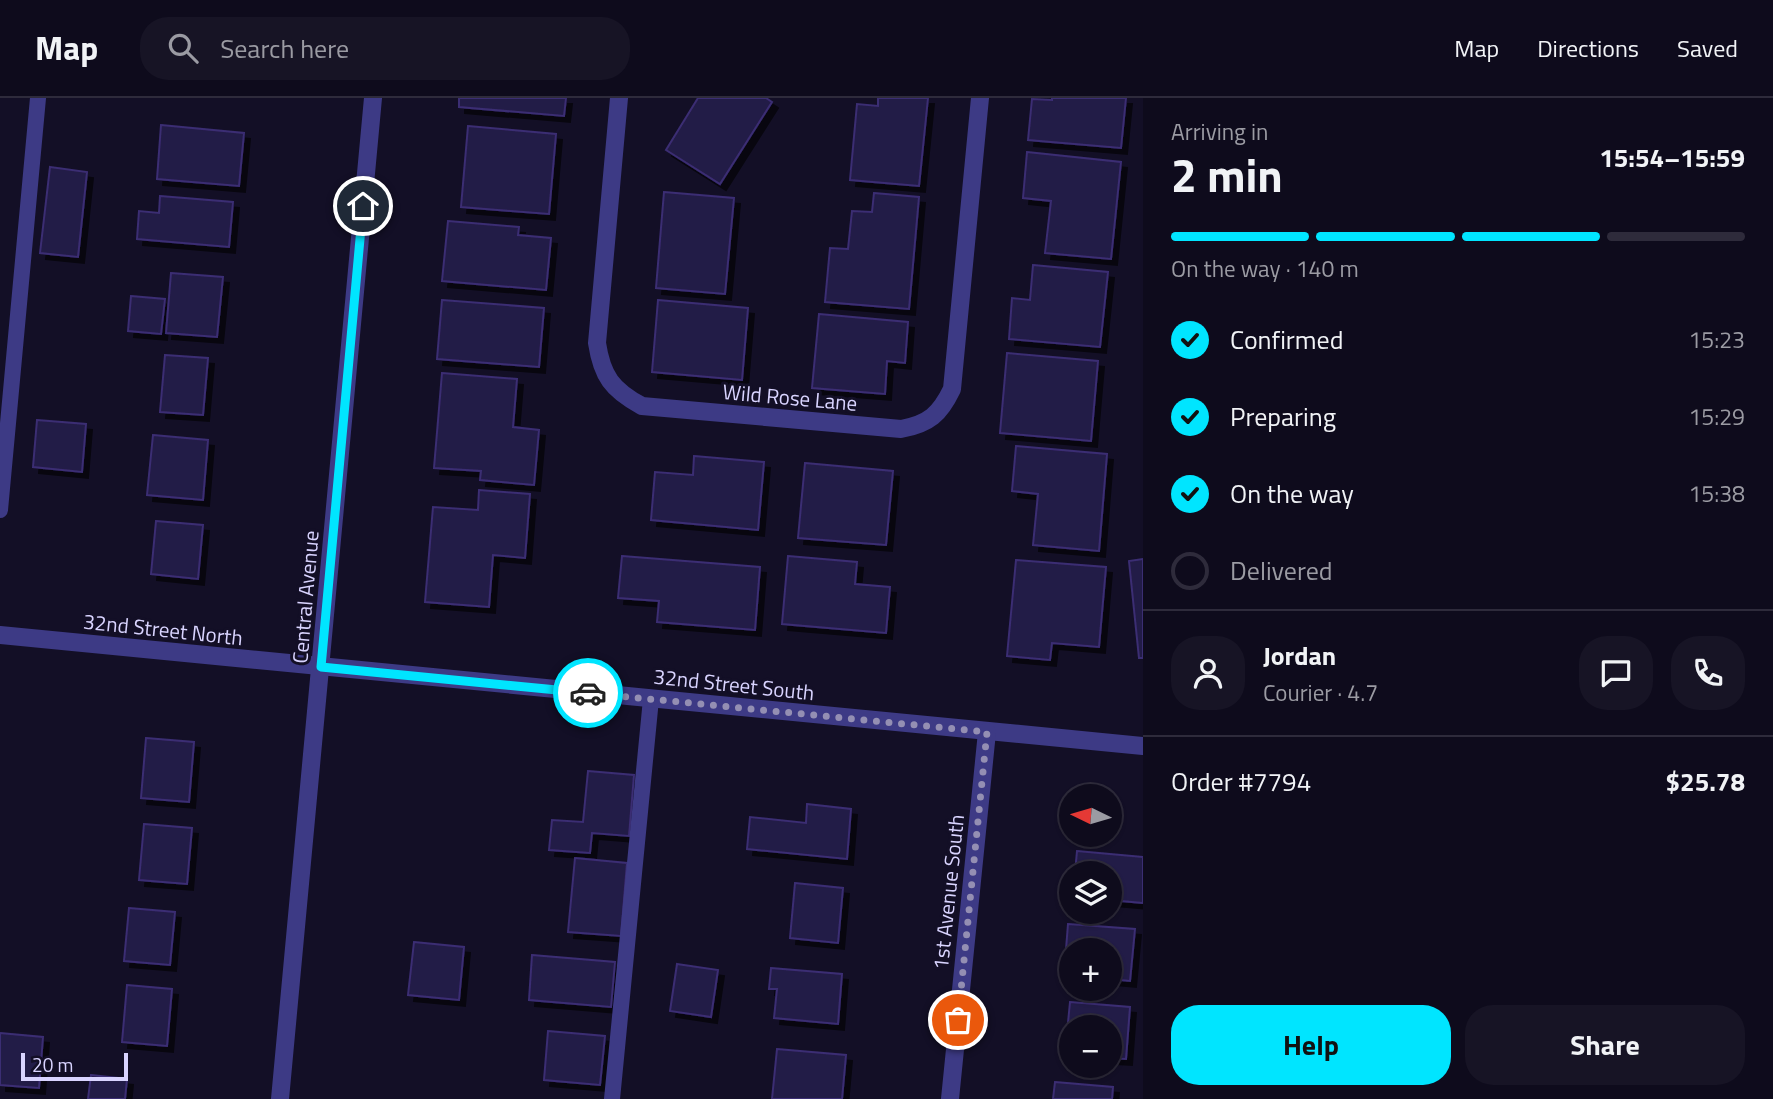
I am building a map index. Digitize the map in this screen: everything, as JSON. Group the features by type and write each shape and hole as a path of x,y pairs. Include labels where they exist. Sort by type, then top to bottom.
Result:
{"street":[{"name":"Central Avenue","path":"280,1099 373,98"},
{"name":"Wild Rose Lane","path":"619,98 597,343 600,363 610,381 624,396 642,406 901,429 918,426 933,417 952,389 980,98"},
{"name":"32nd Street North","path":"0,635 321,667"},
{"name":"32nd Street South","path":"321,667 1143,746"},
{"name":"1st Avenue South","path":"950,1099 987,732"}],"lane":[{"path":"0,510 38,98"},
{"path":"611,1099 651,699"}],"building":[{"path":"459,98 566,98 564,116 459,107"},
{"path":"698,98 766,98 772,102 720,184 666,150"},
{"path":"878,98 928,98 919,186 850,180 857,104 878,106"},
{"path":"1126,98 1121,148 1028,140 1032,99"},
{"path":"161,125 244,133 239,186 157,179"},
{"path":"468,126 556,134 549,214 461,207"},
{"path":"1027,152 1121,162 1111,259 1045,253 1051,201 1023,198"},
{"path":"50,167 87,172 78,257 40,253"},
{"path":"664,192 734,198 725,294 656,288"},
{"path":"874,193 919,197 909,309 825,302 830,248 848,249 852,211 872,212"},
{"path":"160,196 233,202 229,247 137,239 139,211 159,213"},
{"path":"448,221 519,227 518,235 551,238 546,290 442,281"},
{"path":"1033,265 1108,272 1100,347 1009,339 1012,298 1030,300"},
{"path":"171,273 223,277 217,337 166,333"},
{"path":"131,296 165,299 161,334 128,331"},
{"path":"442,300 544,308 539,367 437,359"},
{"path":"658,300 748,308 742,380 652,372"},
{"path":"819,314 908,322 905,363 887,361 885,394 812,388"},
{"path":"1007,353 1098,361 1091,441 1000,433"},
{"path":"165,355 208,358 203,415 160,412"},
{"path":"442,373 517,379 513,427 539,430 534,485 480,480 481,471 434,468"},
{"path":"37,420 86,424 82,472 33,467"},
{"path":"153,435 208,440 203,500 147,495"},
{"path":"1016,446 1107,454 1099,551 1033,545 1038,494 1012,491"},
{"path":"694,456 764,462 758,530 651,520 655,472 693,475"},
{"path":"805,463 893,471 886,545 798,538"},
{"path":"479,490 530,494 525,558 493,555 489,607 425,602 433,507 478,510"},
{"path":"156,521 203,525 198,579 151,574"},
{"path":"622,556 760,567 755,630 657,622 659,601 618,598"},
{"path":"788,556 857,562 855,584 890,587 886,633 782,624"},
{"path":"1143,559 1143,658 1139,658 1129,561"},
{"path":"1016,560 1106,567 1099,647 1052,643 1050,660 1007,656"},
{"path":"146,738 194,742 189,802 141,798"},
{"path":"588,771 634,775 629,836 592,833 590,853 549,850 552,820 583,822"},
{"path":"807,804 851,809 847,859 747,849 750,817 806,823"},
{"path":"144,824 192,828 187,884 139,880"},
{"path":"1077,851 1143,857 1143,903 1122,901 1122,861 1076,861"},
{"path":"575,858 627,863 621,936 568,932"},
{"path":"795,883 843,888 838,943 790,938"},
{"path":"129,908 175,912 170,965 124,961"},
{"path":"1068,924 1135,929 1130,981 1122,980 1122,938 1067,938"},
{"path":"414,942 464,947 459,1000 408,995"},
{"path":"532,955 615,962 611,1007 529,1000"},
{"path":"677,964 718,970 711,1017 670,1011"},
{"path":"771,968 842,974 838,1024 774,1018 777,989 769,989"},
{"path":"127,985 172,989 167,1046 122,1042"},
{"path":"1070,1002 1130,1007 1126,1059 1122,1059 1122,1015 1069,1015"},
{"path":"548,1031 605,1036 600,1085 544,1080"},
{"path":"0,1033 43,1037 39,1088 0,1085"},
{"path":"777,1049 846,1055 842,1099 772,1099"},
{"path":"91,1075 127,1079 125,1099 88,1099"},
{"path":"1055,1082 1113,1087 1112,1099 1053,1099"}],"way so far":[{"path":"588,693 987,732 958,1020"}],"route":[{"path":"363,206 321,667 588,693"}]}
